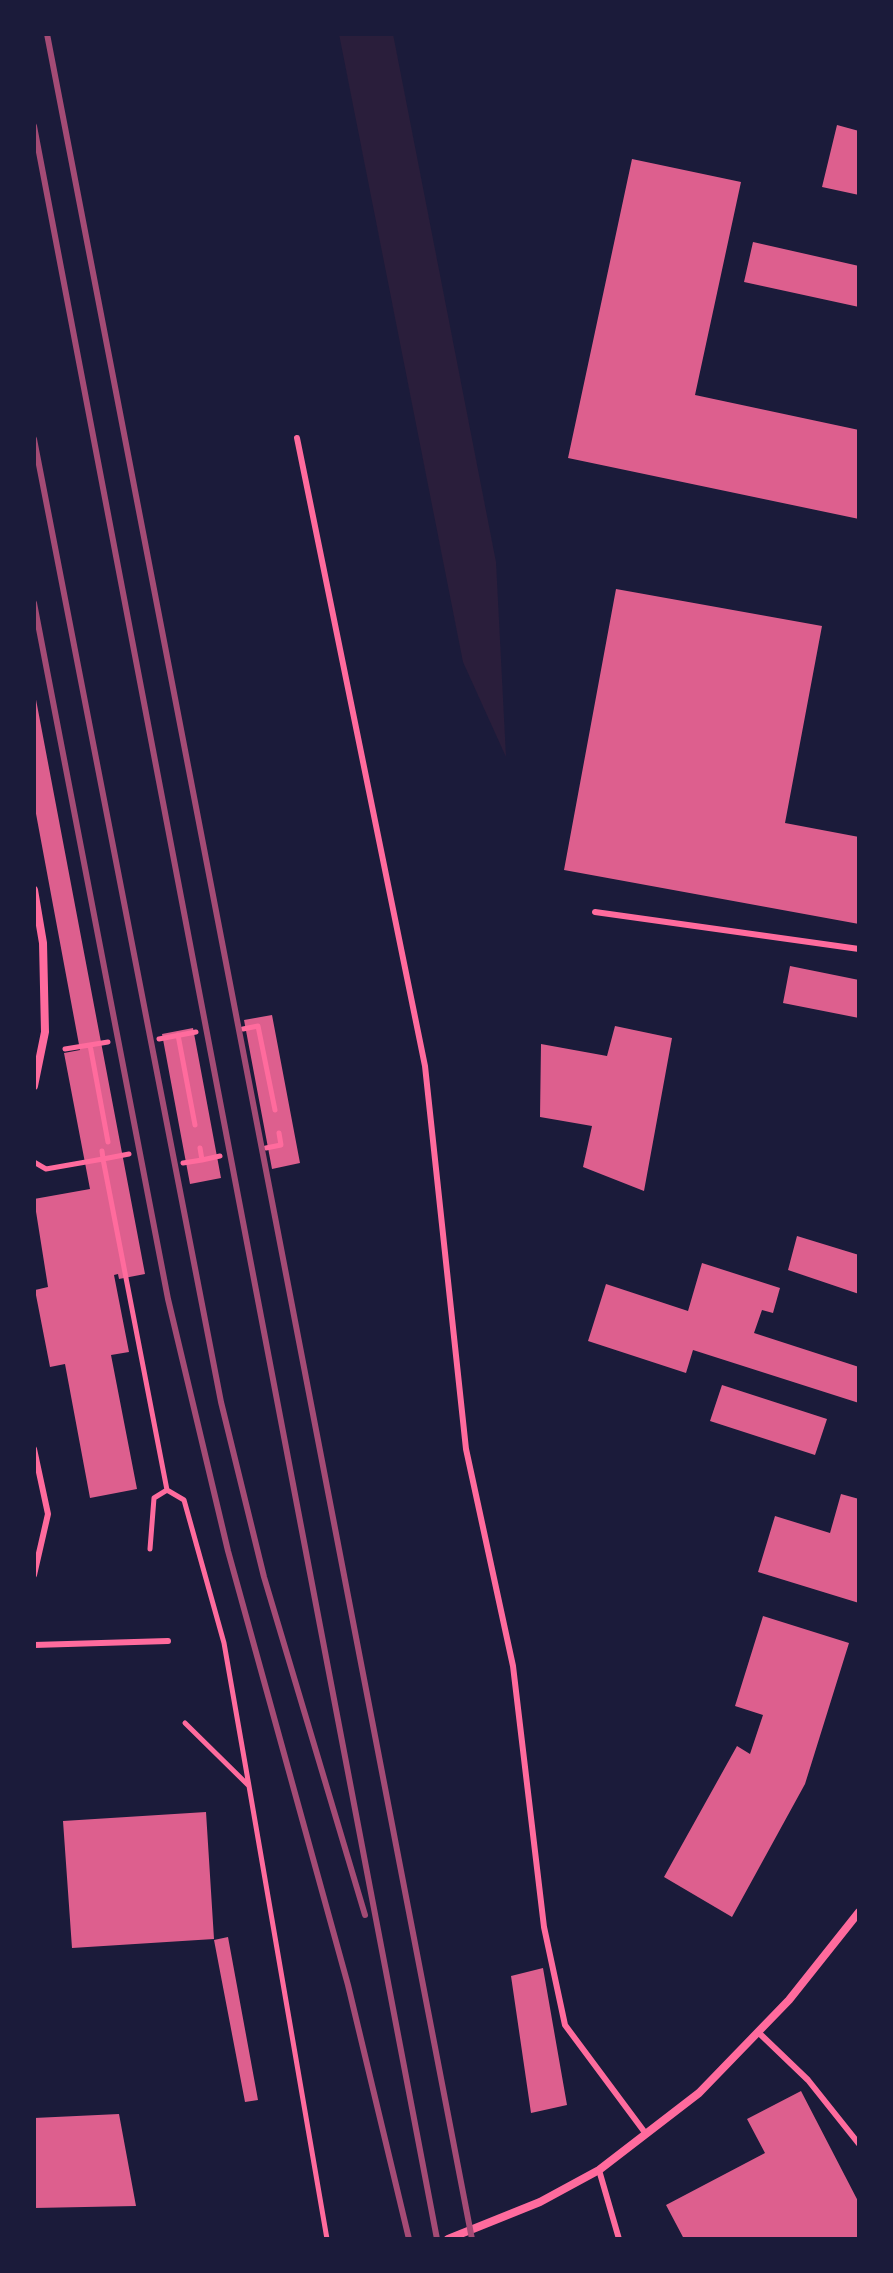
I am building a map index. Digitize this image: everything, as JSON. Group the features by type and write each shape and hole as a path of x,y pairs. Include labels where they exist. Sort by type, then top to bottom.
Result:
{"street":[{"path":"34,890 43,943 45,1032 34,1086"},
{"path":"448,2239 540,2202 599,2170 699,2093 789,2000 859,1912"}],"lane":[{"path":"297,438 425,1066 466,1449 513,1666 544,1927 565,2025 646,2134"},
{"path":"595,912 859,949"},
{"path":"34,1449 48,1514 34,1575"},
{"path":"34,1645 168,1641"},
{"path":"758,2032 808,2080 859,2144"},
{"path":"599,2170 619,2239"}],"path":[{"path":"243,1029 258,1026 275,1110"},
{"path":"159,1039 196,1032"},
{"path":"178,1035 195,1125"},
{"path":"108,1042 90,1045 108,1142"},
{"path":"266,1148 281,1145 279,1133"},
{"path":"200,1148 202,1160"},
{"path":"102,1151 167,1490 184,1500 224,1643 327,2239"},
{"path":"34,1162 46,1169 129,1154"},
{"path":"183,1163 220,1156"},
{"path":"150,1549 154,1498 167,1490"},
{"path":"185,1723 249,1786"}],"shaded area":[{"path":"339,34 393,34 496,562 506,757 463,662"}],"building":[{"path":"837,125 859,131 859,195 822,187"},
{"path":"632,159 741,182 695,395 859,430 859,519 568,458"},
{"path":"753,242 859,266 859,307 744,282"},
{"path":"616,589 822,626 785,823 859,837 859,924 564,870"},
{"path":"34,689 145,1274 119,1279 118,1274 114,1275 129,1352 111,1355 137,1489 90,1498 65,1364 50,1367 35,1290 48,1287 34,1199 90,1189 64,1053 80,1050 34,803"},
{"path":"790,966 859,980 859,1018 783,1003"},
{"path":"272,1015 300,1163 272,1169 244,1020"},
{"path":"615,1026 672,1038 644,1191 583,1167 592,1126 540,1117 541,1044 607,1056"},
{"path":"193,1028 221,1178 190,1184 162,1034"},
{"path":"797,1236 859,1255 859,1294 788,1270"},
{"path":"702,1263 780,1288 773,1313 762,1310 754,1333 859,1367 859,1403 693,1350 686,1373 588,1341 606,1284 688,1311"},
{"path":"722,1385 827,1419 815,1455 710,1421"},
{"path":"841,1494 859,1499 859,1603 758,1572 775,1516 830,1533"},
{"path":"763,1616 849,1643 805,1784 732,1917 664,1877 737,1746 750,1754 763,1715 735,1706"},
{"path":"206,1812 214,1939 72,1948 63,1821"},
{"path":"228,1937 258,2100 245,2102 214,1940"},
{"path":"543,1968 567,2105 531,2113 511,1976"},
{"path":"801,2091 859,2203 859,2239 684,2239 666,2205 765,2153 747,2119"},
{"path":"119,2114 136,2206 34,2208 34,2118"}],"railway":[{"path":"47,34 472,2239"},
{"path":"34,126 437,2239"},
{"path":"34,439 221,1402 264,1577 365,1915"},
{"path":"34,603 168,1299 228,1551 348,1985 409,2239"}]}
